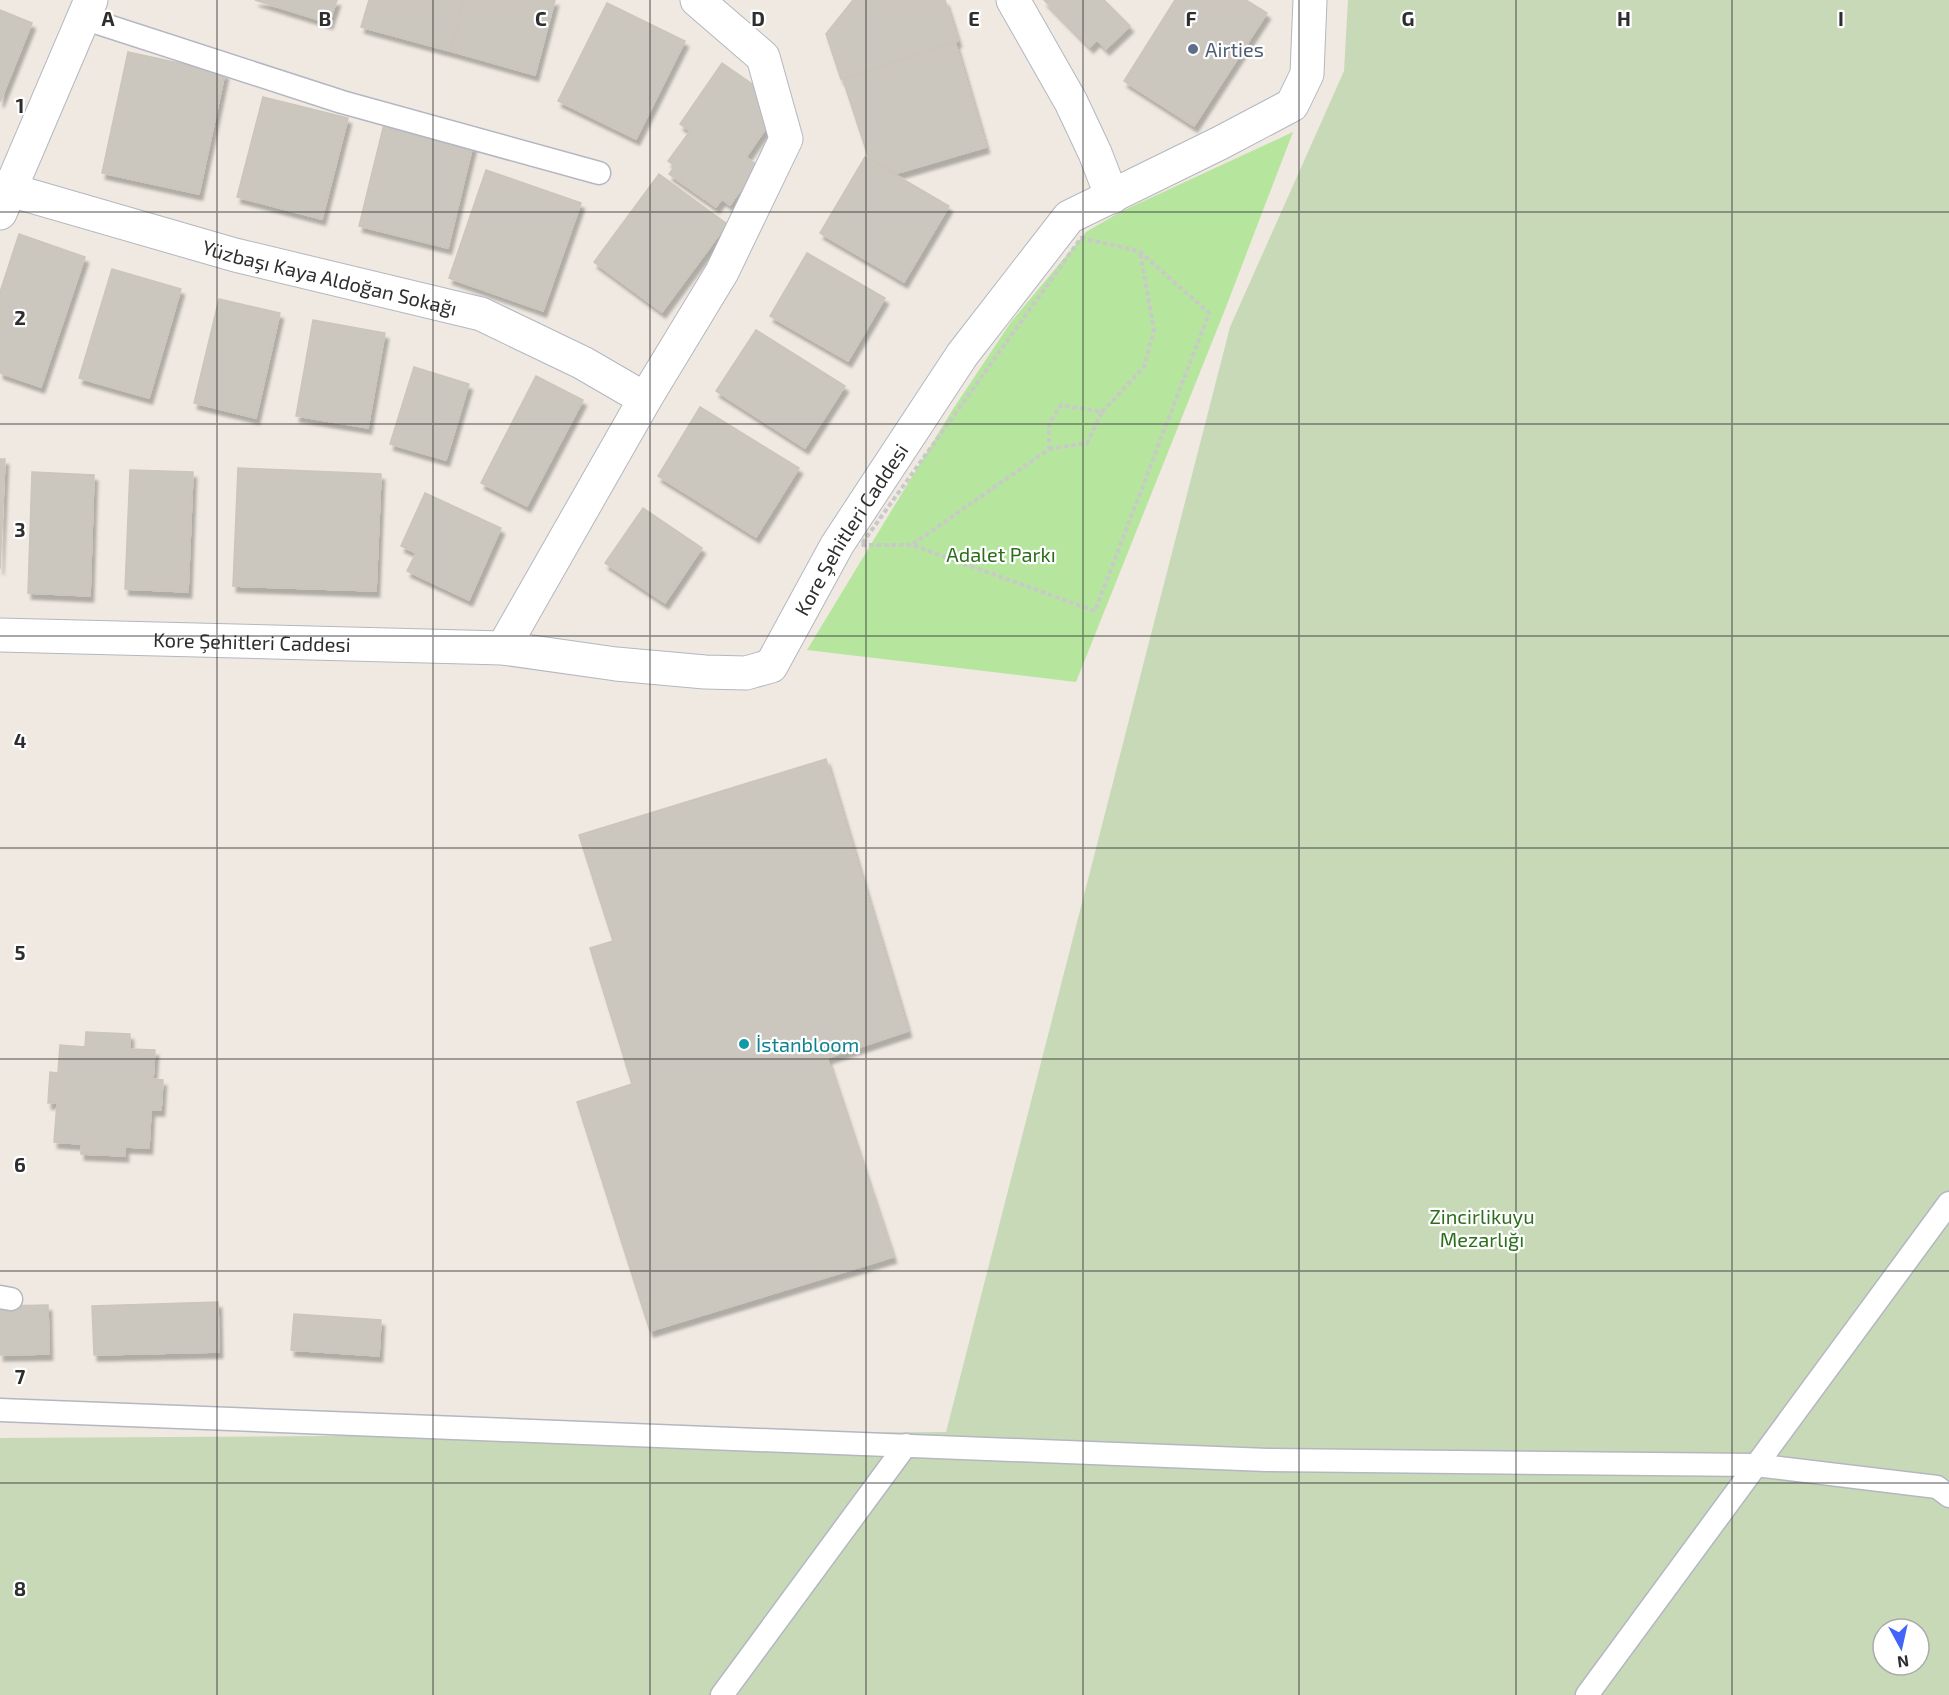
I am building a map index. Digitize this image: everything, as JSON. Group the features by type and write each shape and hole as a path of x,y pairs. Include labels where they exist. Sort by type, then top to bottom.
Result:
{"street":[{"path":"503,648 645,399 722,272 786,139 763,57 697,0"},
{"path":"1013,0 1071,102 1112,197"},
{"name":"Kore Şehitleri Caddesi","path":"0,635 503,648 616,664 705,672 746,673 771,666 837,545 962,355 1069,217 1292,105 1307,74 1310,0"},
{"path":"3,197 87,9"},
{"name":"Yüzbaşı Kaya Aldoğan Sokağı","path":"3,197 481,314 583,363 645,399"}],"lane":[{"path":"87,9 342,102 599,173"},
{"path":"1587,1695 1949,1203"},
{"path":"0,1410 1267,1460 1755,1465 1937,1487 1949,1496"},
{"path":"722,1695 906,1445"}],"path":[{"path":"1081,238 1139,251 1209,313 1095,611 912,545 861,545 1081,238"},
{"path":"912,545 1049,449 1087,443 1102,412 1144,367 1154,330 1139,251"},
{"path":"1049,449 1049,424 1062,405 1102,412"}],"green space":[{"name":"Zincirlikuyu Mezarlığı","path":"1348,0 1949,0 1949,1695 0,1695 0,1438 946,1432 1230,327 1344,71"},
{"name":"Adalet Parkı","path":"1293,132 1226,307 1076,682 807,650 953,409 1011,322 1086,232 1120,212"}],"building":[{"path":"255,0 337,0 329,23"},
{"path":"369,0 464,0 450,51 361,27"},
{"path":"464,0 555,0 535,75 450,51"},
{"path":"853,0 945,0 958,41 841,79 826,34"},
{"path":"1044,0 1104,0 1130,26 1106,49 1097,40 1090,47"},
{"path":"1175,0 1246,0 1267,13 1194,126 1124,81"},
{"path":"607,3 685,41 636,139 558,101"},
{"path":"0,10 32,23 0,102"},
{"path":"955,42 986,147 898,173 869,159 843,80"},
{"path":"128,52 225,73 199,194 102,173"},
{"path":"722,63 771,97 760,113 771,121 746,157 758,166 730,205 722,199 716,207 669,174 675,166 668,161 690,131 680,124"},
{"path":"263,97 348,118 322,219 237,197"},
{"path":"384,124 473,145 448,248 359,226"},
{"path":"865,157 949,206 904,282 820,233"},
{"path":"486,170 581,203 543,311 449,278"},
{"path":"659,174 727,224 662,312 594,262"},
{"path":"19,234 85,257 41,387 0,373 0,292"},
{"path":"807,253 885,298 848,361 770,316"},
{"path":"112,269 181,289 149,398 79,378"},
{"path":"219,299 280,313 256,418 194,403"},
{"path":"313,320 385,333 368,428 296,416"},
{"path":"756,330 845,386 805,448 716,391"},
{"path":"414,367 469,384 446,460 390,444"},
{"path":"536,376 583,400 527,506 481,483"},
{"path":"700,407 799,468 756,537 658,476"},
{"path":"0,459 5,459 0,569"},
{"path":"238,468 381,474 376,591 233,586"},
{"path":"130,470 193,472 188,592 125,589"},
{"path":"32,472 94,475 90,596 28,593"},
{"path":"425,493 501,528 469,600 407,571 416,553 401,546"},
{"path":"643,508 702,548 665,603 605,563"},
{"name":"İstanbloom","path":"826,759 908,1031 827,1058 893,1257 650,1331 577,1102 632,1084 590,948 613,941 579,835"},
{"path":"86,1032 130,1034 130,1049 155,1050 153,1079 163,1080 161,1110 151,1110 149,1148 125,1147 125,1156 81,1154 81,1144 54,1142 57,1103 48,1103 50,1072 58,1073 60,1045 85,1047"},
{"path":"218,1302 219,1352 94,1355 92,1306"},
{"path":"48,1305 49,1354 0,1355 0,1306"},
{"path":"294,1314 381,1320 379,1356 291,1350"}],"place":[{"name":"Airties","path":"1193,49"},
{"name":"İstanbloom","path":"744,1044"}]}
